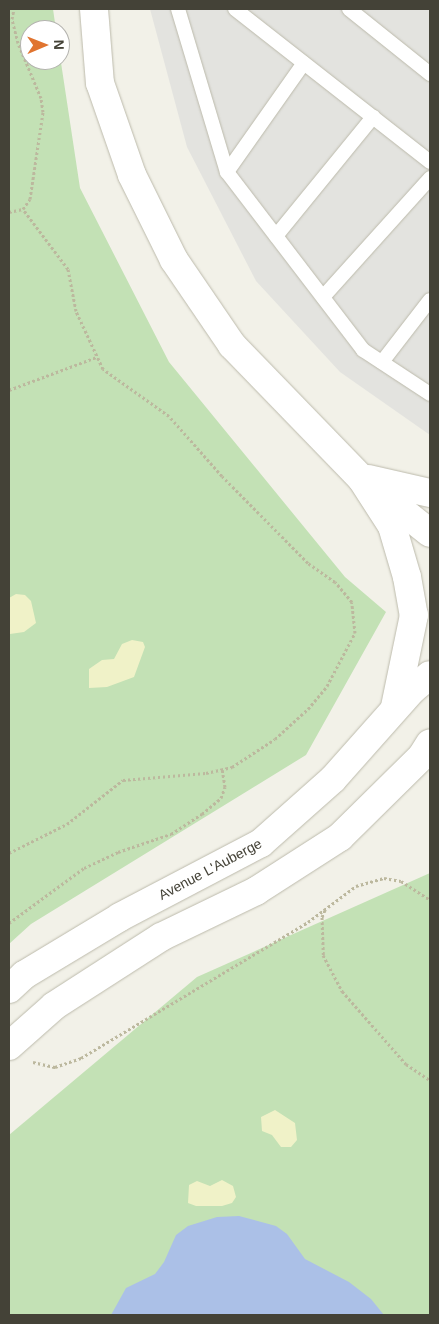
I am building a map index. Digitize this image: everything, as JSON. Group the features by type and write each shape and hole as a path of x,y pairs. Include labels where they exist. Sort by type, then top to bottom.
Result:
{"street":[{"path":"94,9 100,83 132,175 174,260 232,345 361,478 430,533"},
{"path":"361,478 430,493"},
{"path":"361,478 392,526 407,577 414,615 395,709"},
{"name":"Avenue L'Auberge","path":"9,989 24,975 120,917 261,843 332,779 395,709 430,675"},
{"path":"12,1044 54,1006 161,937 256,891 340,838 427,750"}],"lane":[{"path":"178,9 227,172 363,350 430,394"},
{"path":"235,9 430,162"},
{"path":"349,9 430,74"},
{"path":"227,172 304,63"},
{"path":"276,236 373,117"},
{"path":"323,297 430,178"},
{"path":"382,362 430,300"}],"path":[{"path":"9,212 23,209 30,199 43,112 41,98 18,43 12,19 14,9"},
{"path":"9,853 67,824 122,780 232,767 275,739 308,709 327,686 354,634 352,602 222,476 169,416 108,373 97,357 76,311 68,269 23,209"},
{"path":"9,390 97,357"},
{"path":"9,923 84,868 118,852 171,834 202,814 222,798 225,787 222,769"},
{"path":"12,1044 34,1063 55,1067 81,1058 242,963 356,886 384,878 401,882 430,900"},
{"path":"326,908 322,917 323,955 342,991 406,1064 430,1080"}],"shaded area":[{"path":"9,9 53,9 55,20 20,20 20,70 62,70 80,188 169,362 345,577 386,612 306,755 31,924 9,944"},
{"path":"150,9 430,9 430,435 340,372 256,281 187,147"},
{"path":"430,873 430,1315 9,1315 9,1135 197,977"}],"sand":[{"path":"16,594 25,595 31,601 36,623 24,632 10,634 9,598"},
{"path":"132,640 143,642 145,647 134,677 107,687 89,688 89,669 102,660 114,659 122,644"},
{"path":"275,1110 295,1123 297,1140 291,1147 281,1147 272,1135 262,1131 261,1117"},
{"path":"222,1180 233,1186 236,1197 232,1203 222,1206 196,1206 188,1203 189,1185 197,1181 210,1186"}],"water":[{"path":"239,1216 276,1226 287,1234 305,1259 349,1282 371,1299 384,1315 111,1315 126,1288 155,1274 164,1262 176,1235 188,1226 217,1217"}]}
